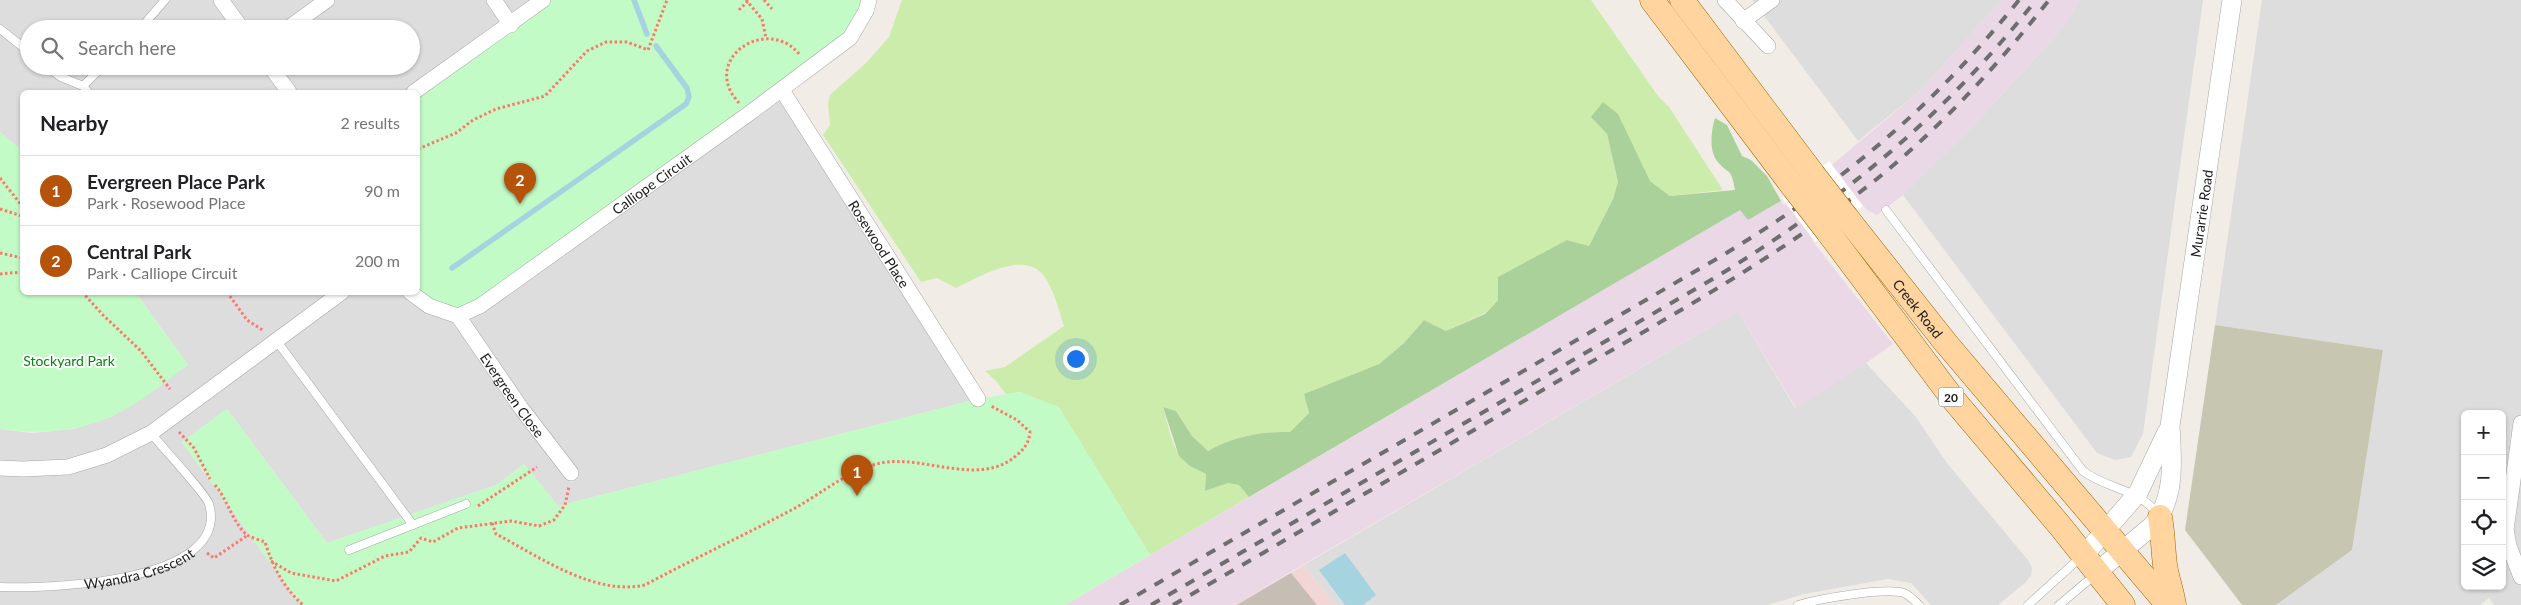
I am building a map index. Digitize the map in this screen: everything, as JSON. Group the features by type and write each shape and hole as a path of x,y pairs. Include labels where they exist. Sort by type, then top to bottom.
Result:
{"main road":[{"name":"Creek Road","path":"1652,0 1953,399 2091,563 2123,605"},
{"name":"Creek Road","path":"1682,0 1813,174 1945,342 2168,605"},
{"path":"2160,517 2166,568 2171,584 2174,605"}],"street":[{"path":"221,0 235,20"},
{"path":"299,20 326,0"},
{"path":"494,0 511,25"},
{"path":"417,90 511,25 543,0"},
{"name":"Calliope Circuit","path":"458,316 480,306 782,90 850,38 866,11 869,0"},
{"path":"1725,0 1768,46"},
{"path":"1743,21 1772,0"},
{"name":"Murarrie Road","path":"2091,563 2123,550 2160,517 2167,499 2172,464 2170,426 2232,0"},
{"path":"277,75 288,90"},
{"name":"Rosewood Place","path":"782,90 978,399"},
{"path":"0,468 68,467 107,455 151,433 338,295"},
{"path":"414,295 429,306 458,316"},
{"name":"Evergreen Close","path":"458,316 521,408 571,473"},
{"path":"2521,423 2506,530 2509,546 2521,577"},
{"name":"Murarrie Road","path":"2091,563 2106,532 2136,496 2150,473 2170,426"}],"lane":[{"path":"148,20 165,0"},
{"path":"0,29 20,45"},
{"path":"57,75 85,89 96,75"},
{"path":"1886,210 2076,463 2091,477 2150,504 2160,517"},
{"path":"276,340 413,524"},
{"name":"Wyandra Crescent","path":"0,586 33,588 100,583 144,572 182,558 197,547 210,529 209,503 151,433"},
{"path":"349,550 466,504"},
{"path":"2028,605 2091,563"},
{"path":"2059,605 2091,563"},
{"path":"1798,605 1832,598 1885,592 1904,593 1919,605"}],"path":[{"path":"420,148 456,133 473,120 496,109 545,96 586,51 606,42 627,42 648,50 667,0"},
{"path":"764,0 772,9"},
{"path":"739,10 748,1 762,19 766,38"},
{"path":"747,115 730,90 727,78 730,62 741,48 752,41 766,38 789,46 803,59"},
{"path":"0,178 20,203"},
{"path":"0,209 20,215"},
{"path":"0,253 20,258"},
{"path":"0,274 20,272"},
{"path":"85,295 103,316 141,351 170,389"},
{"path":"229,295 247,320 276,340"},
{"path":"492,524 496,534 588,580 633,588 645,585 796,507 866,467 883,462 980,470 1002,465 1024,448 1029,440 1030,432 1017,420 978,399"},
{"path":"175,429 194,448 211,481 227,501 234,518 248,535 266,542 271,561 282,584 303,605"},
{"path":"466,504 478,506 537,468"},
{"path":"271,561 291,573 336,581 386,556 409,552 421,538 433,542 458,528 511,521 529,526 539,526 554,520 566,505 571,473"},
{"path":"197,547 214,558 248,535"}],"shaded area":[{"path":"0,0 543,0 417,90 20,90 20,149 0,132"},
{"path":"1752,0 2002,0 1920,91 1858,141"},
{"path":"2002,0 2080,0 2064,26 1974,125 1903,195 1877,215 1867,210 1860,202 1812,240 1893,344 1866,363 1796,408 1738,311 1234,605 1065,605 1741,209 1748,220 1781,201 1784,205 1920,91"},
{"path":"2080,0 2203,0 2143,434 2131,457 2115,460 2097,453 1903,195 1974,125 2064,26"},
{"path":"2262,0 2521,0 2521,605 2494,605 2489,598 2480,605 2276,605 2352,550 2383,350 2215,325"},
{"path":"782,90 978,399 558,506 524,464 496,485 327,543 227,409 182,442 301,605 0,605 0,429 32,433 73,429 111,417 188,365 137,295 420,295 420,288"},
{"path":"1738,311 1795,408 1866,363 1916,417 1947,463 2028,560 2032,568 2031,575 2026,582 1998,605 1931,605 1911,583 1888,579 1804,594 1768,605 1335,605 1304,565"},
{"path":"2215,325 2383,350 2352,550 2276,605 2242,605 2185,530"},
{"path":"1304,565 1335,605 1234,605"}],"green space":[{"path":"543,0 869,0 850,38 458,316 420,293 420,91"},
{"path":"902,0 1591,0 1658,96 1669,107 1723,190 1670,196 1650,181 1634,150 1591,117 1607,134 1618,182 1613,199 1589,246 1567,240 1541,256 1485,313 1446,331 1424,320 1404,343 1379,364 1304,394 1309,413 1290,432 1247,436 1227,442 1208,451 1192,436 1176,411 1163,407 1172,439 1180,455 1195,468 1206,474 1205,491 1228,483 1239,485 1249,497 1150,555 1059,408 1020,392 1006,394 985,371 1005,367 1064,326 1046,279 1038,270 1028,265 1016,265 1003,267 956,288 937,278 921,282 823,135 830,125 828,103 830,95 867,62 889,37"},
{"path":"1603,102 1618,114 1650,181 1670,196 1735,190 1731,174 1714,157 1712,128 1715,118 1727,125 1742,156 1751,160 1767,176 1781,201 1748,220 1740,210 1249,497 1239,485 1228,483 1205,491 1206,474 1190,466 1179,456 1163,407 1176,411 1192,436 1208,451 1227,442 1248,436 1290,432 1309,413 1304,394 1379,364 1404,343 1424,320 1446,331 1485,314 1498,300 1498,277 1567,240 1589,246 1613,199 1618,182 1607,134 1591,117"},
{"name":"Stockyard Park","path":"0,132 20,149 20,295 137,295 188,365 130,406 97,422 56,431 0,429"},
{"path":"1020,392 1059,407 1150,555 1065,605 301,605 182,442 227,409 327,543 496,485 524,464 558,506 978,399"}],"water":[{"path":"1345,553 1376,595 1363,605 1345,605 1319,570"}],"pier":[{"path":"1829,161 1863,206 1815,242 1782,198"}],"building":[{"path":"1291,573 1317,605 1237,605"}],"waterway":[{"path":"634,0 647,34"},
{"path":"452,268 686,104 689,97 687,88 656,46"}],"railway":[{"path":"1120,605 1713,261 1800,205 1879,145 1916,112 1951,77 2019,0"},
{"path":"1151,605 1711,280 1802,221 1845,189 1926,120 2001,43 2036,0"},
{"path":"1173,605 1671,316 1798,237 1878,178 1925,137 2010,48 2049,0"}],"place":[{"name":"Central Park","path":"520,204"},
{"name":"Evergreen Place Park","path":"857,496"}]}
